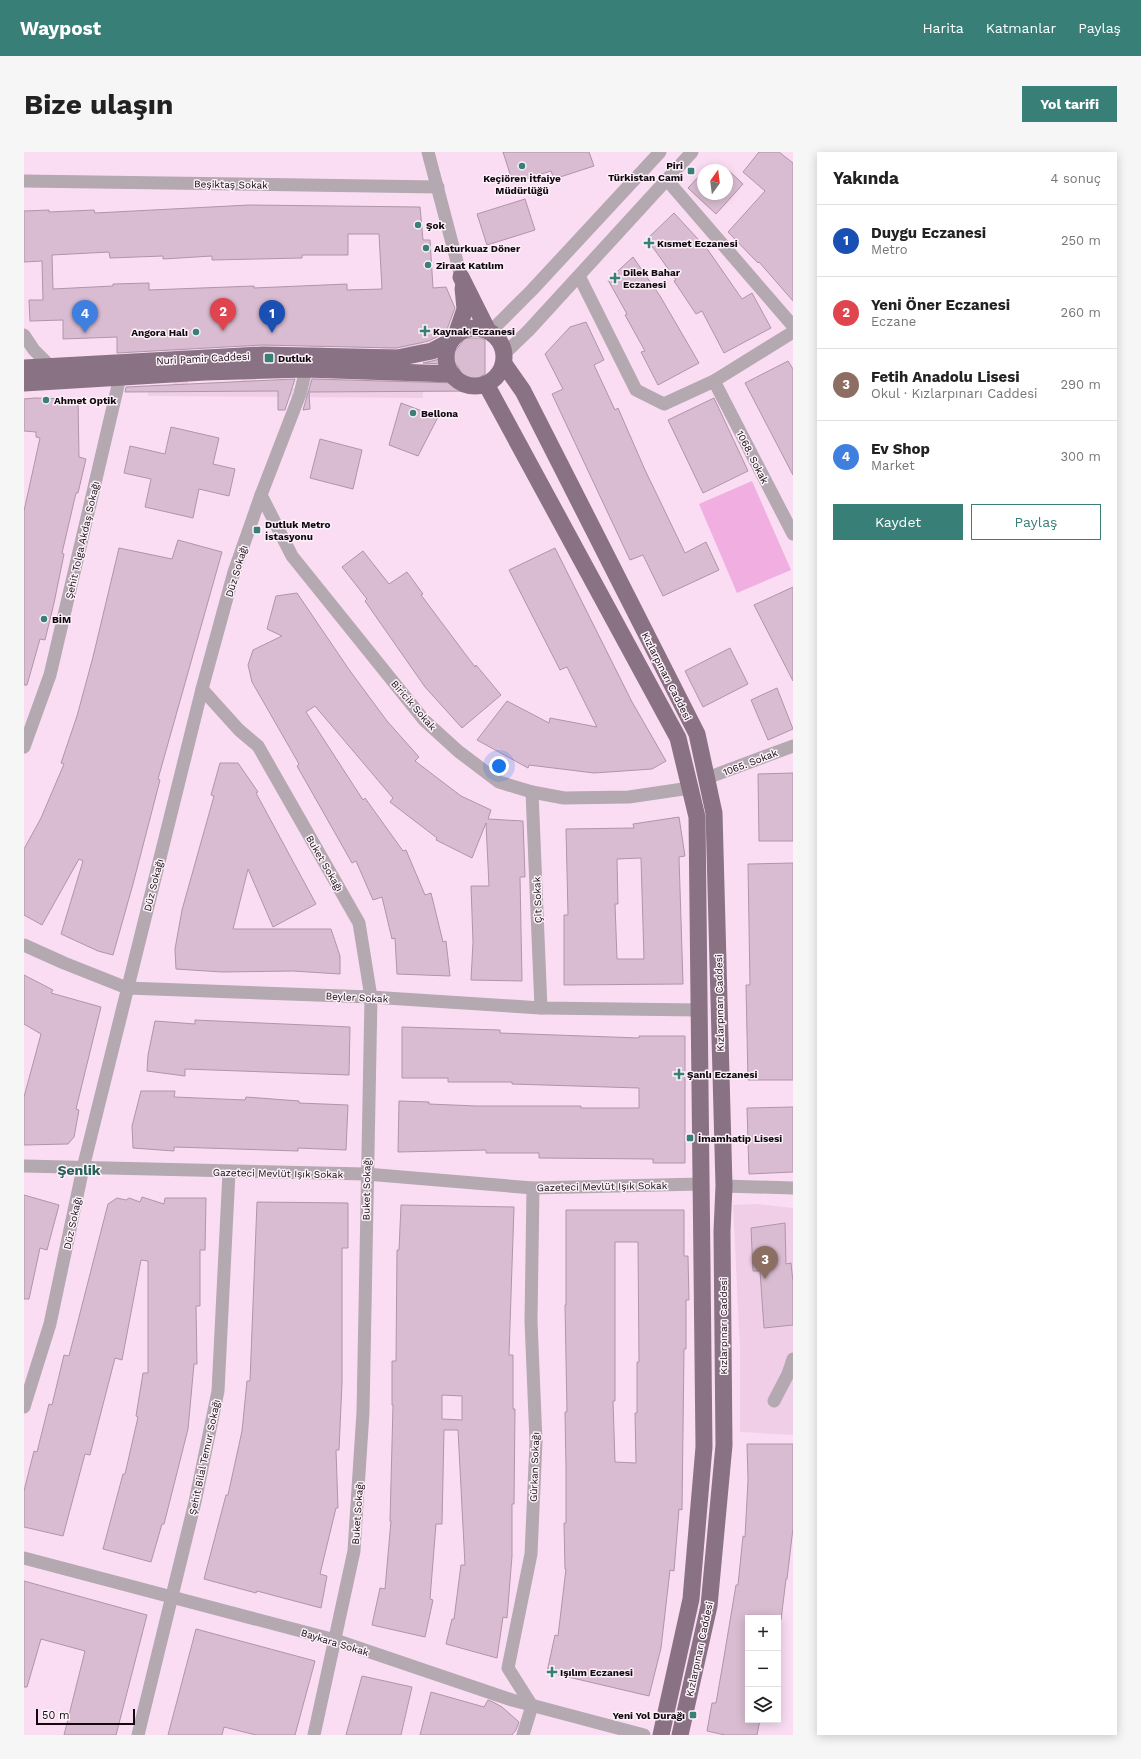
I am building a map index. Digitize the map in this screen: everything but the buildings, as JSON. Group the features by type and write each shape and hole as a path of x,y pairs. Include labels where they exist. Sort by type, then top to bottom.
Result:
{"main road":[{"path":"461,277 489,332"},
{"path":"453,338 464,329 474,328 489,332 497,338 504,359 500,372 494,379 486,384 470,386 457,380 447,366 446,356 453,338 465,309 461,277"},
{"name":"Nuri Pamir Caddesi","path":"24,368 263,355 397,358 432,351 453,338"},
{"name":"Kızlarpınarı Caddesi","path":"504,359 523,391 697,734 714,813 724,1186 722,1231 724,1445 709,1606 680,1735"},
{"name":"Nuri Pamir Caddesi","path":"24,383 205,372 306,369 452,374"},
{"name":"Kızlarpınarı Caddesi","path":"486,384 678,738 697,817 704,1447 691,1599 661,1735"}],"street":[{"path":"428,152 461,277"},
{"path":"504,359 692,152"},
{"path":"489,332 657,154"},
{"path":"667,180 793,326"},
{"name":"Beşiktaş Sokak","path":"24,181 438,187"},
{"path":"579,276 636,390 664,404 714,381 793,332"},
{"path":"24,335 34,350 50,366"},
{"name":"Düz Sokağı","path":"24,1407 50,1324 83,1168 202,689 234,572 261,495 300,394 306,369"},
{"name":"Şehit Tolga Akdaş Sokağı","path":"24,747 50,675 120,377"},
{"name":"1068. Sokak","path":"714,381 793,534"},
{"name":"Biricik Sokak","path":"261,495 292,556 424,720 458,751 499,782 532,792 564,798 629,797 690,788"},
{"name":"Buket Sokağı","path":"202,689 239,730 258,746 359,923 371,997 366,1174 363,1412 354,1551 314,1735"},
{"name":"1065. Sokak","path":"707,778 793,746"},
{"name":"Çit Sokak","path":"532,792 541,1008"},
{"name":"Beyler Sokak","path":"24,945 64,963 127,988 371,997 541,1008 699,1010"},
{"name":"Gazeteci Mevlüt Işık Sokak","path":"24,1166 229,1172 366,1174 533,1188 700,1184"},
{"name":"Şehit Bilal Temur Sokağı","path":"138,1735 170,1598 195,1502 218,1391 229,1172"},
{"path":"724,1186 793,1188"},
{"name":"Gürkan Sokağı","path":"532,1706 508,1668 531,1547 536,1442 531,1321 533,1188"},
{"path":"774,1401 788,1374 793,1359"},
{"name":"Baykara Sokak","path":"24,1558 170,1598 335,1640 532,1706 644,1735"},
{"path":"523,1735 532,1706"}],"shaded area":[{"path":"423,338 423,347 398,348 397,389 423,389 423,398 148,396 148,388 173,388 173,346","holes":["188,346 241,346 241,388 188,388","256,346 310,346 309,388 256,388","325,347 382,347 382,389 325,388"]},
{"path":"752,481 791,570 737,593 699,504"},
{"path":"758,1204 793,1208 793,1435 740,1432 740,1350 733,1205"}],"place":[{"name":"Keçiören İtfaiye Müdürlüğü","path":"522,166"},
{"name":"Piri Türkistan Cami","path":"691,171"},
{"name":"Şok","path":"418,225"},
{"name":"Kısmet Eczanesi","path":"649,243"},
{"name":"Alaturkuaz Döner","path":"426,248"},
{"name":"Ziraat Katılım","path":"428,265"},
{"name":"Dilek Bahar Eczanesi","path":"615,278"},
{"name":"Yeni Öner Eczanesi","path":"223,331"},
{"name":"Kaynak Eczanesi","path":"425,331"},
{"name":"Angora Halı","path":"196,332"},
{"name":"Ev Shop","path":"85,333"},
{"name":"Duygu Eczanesi","path":"272,333"},
{"name":"Dutluk","path":"269,358"},
{"name":"Ahmet Optik","path":"46,400"},
{"name":"Bellona","path":"413,413"},
{"name":"Dutluk Metro İstasyonu","path":"257,530"},
{"name":"BİM","path":"44,619"},
{"name":"Şanlı Eczanesi","path":"679,1074"},
{"name":"İmamhatip Lisesi","path":"690,1138"},
{"name":"Fetih Anadolu Lisesi","path":"765,1279"},
{"name":"Işılım Eczanesi","path":"552,1672"},
{"name":"Yeni Yol Durağı","path":"693,1715"}],"district":[{"name":"Şenlik","path":"79,1170"}]}
